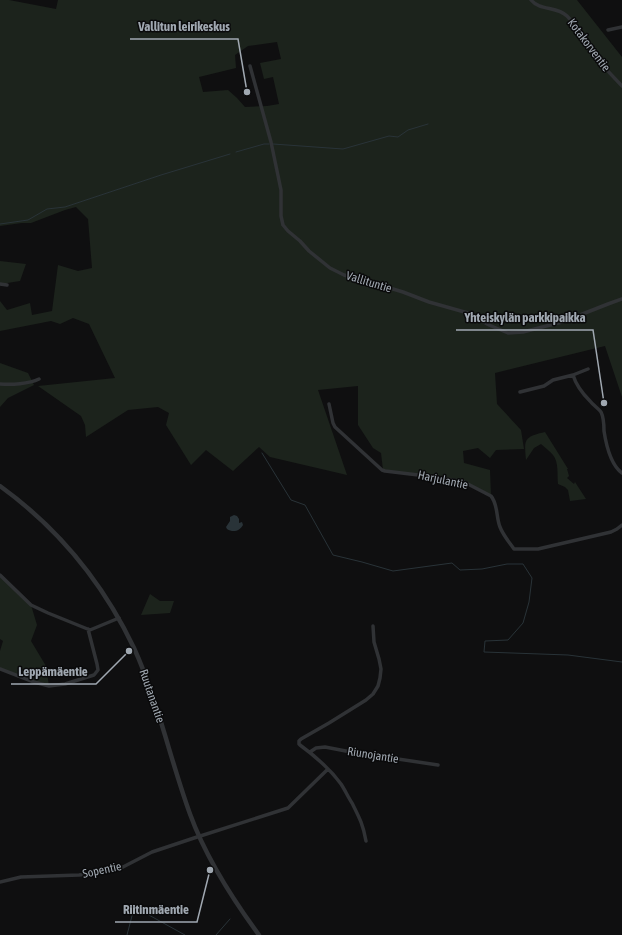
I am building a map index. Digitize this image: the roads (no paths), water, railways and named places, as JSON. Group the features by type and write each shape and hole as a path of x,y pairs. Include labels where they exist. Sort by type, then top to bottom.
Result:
{"street":[{"name":"Kotakorventie","path":"531,0 534,4 561,12 566,15 582,34 597,58 622,86"},
{"path":"608,30 622,27"},
{"name":"Vallituntie","path":"250,66 271,144 281,190 281,216 283,224 309,252 330,268 344,275 404,292 429,302 468,313 489,325 508,333 523,332 562,322 622,299"},
{"path":"0,284 7,285"},
{"path":"520,392 544,386 553,380 588,369"},
{"path":"572,375 585,396 600,412 603,420 605,440 608,449 614,464 622,473"},
{"path":"0,384 16,384 39,380"},
{"name":"Harjulantie","path":"329,404 335,427 382,470 464,482 491,496 494,499 496,516 500,527 514,549 538,549 611,532 622,526"},
{"name":"Ruutanantie","path":"0,486 32,511 61,539 103,592 119,618 146,677 182,792 206,853 229,892 259,935"},
{"path":"0,575 31,605 90,630 119,618"},
{"path":"366,841 364,828 360,818 346,792 335,776 310,752 300,746 299,741 329,724 373,694 378,686 381,669 374,642 373,626"},
{"path":"0,669 49,686 65,684 94,675 98,670 88,629"},
{"name":"Riunojantie","path":"310,752 316,748 325,747 438,765"},
{"name":"Sopentie","path":"0,882 21,877 79,875 106,872 121,868 152,852 288,808 328,769"}],"waterway":[{"path":"273,144 343,149 389,136 398,137 408,130 428,124"},
{"path":"236,152 269,144"},
{"path":"0,224 28,220 47,209 65,207 230,154"},
{"path":"262,453 291,500 305,505 333,555 393,571 452,563 460,570 482,569 507,564 523,564 532,578 529,602 523,623 508,640 485,641 484,652 568,655 622,662"},
{"path":"127,935 133,912 138,909 185,935"},
{"path":"216,935 230,919"}],"place":[{"name":"Vallitun leirikeskus","path":"247,92"},
{"name":"Yhteiskylän parkkipaikka","path":"604,403"},
{"name":"Leppämäentie","path":"129,651"},
{"name":"Riitinmäentie","path":"210,870"}]}
